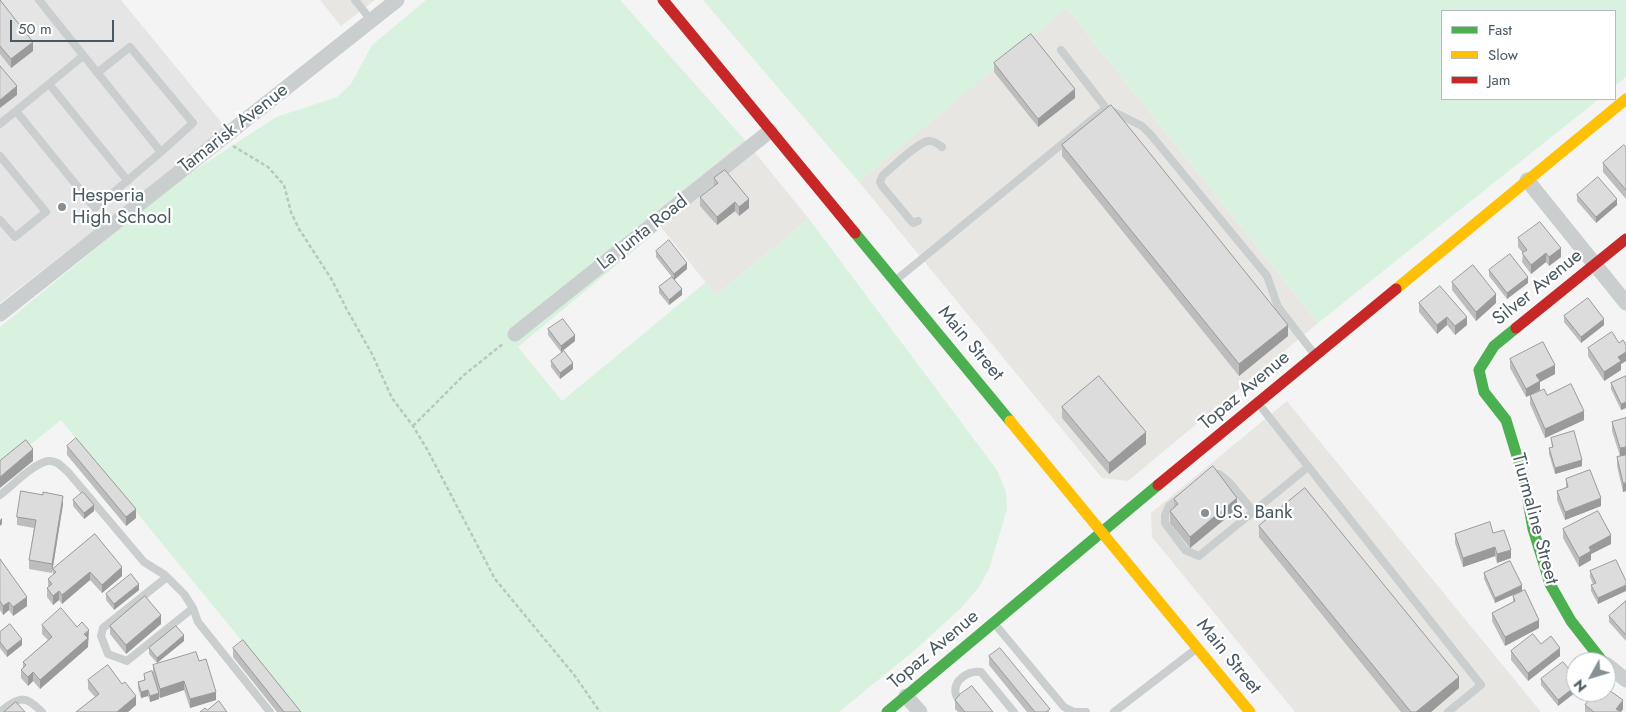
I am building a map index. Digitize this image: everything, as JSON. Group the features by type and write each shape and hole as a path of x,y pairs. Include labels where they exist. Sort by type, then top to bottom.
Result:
{"street":[{"name":"Tamarisk Avenue","path":"0,314 397,0"},
{"name":"Main Street","path":"663,0 1250,712"},
{"name":"Topaz Avenue","path":"888,712 1102,531 1626,99"},
{"name":"La Junta Road","path":"515,334 770,131"},
{"path":"1527,180 1594,266 1626,303"},
{"name":"Silver Avenue","path":"1479,370 1494,346 1626,239"},
{"name":"Tiurmaline Street","path":"1479,370 1484,392 1506,420 1524,479 1533,529 1550,584 1572,622 1596,652"},
{"name":"Tiurmaline Street","path":"1616,672 1626,680"},
{"path":"906,696 920,712"}],"lane":[{"path":"39,0 161,152"},
{"path":"355,0 371,20"},
{"path":"16,111 95,208 193,123 130,47 97,73"},
{"path":"1061,50 1106,108 1142,126 1151,135 1267,276 1278,307 1315,355"},
{"path":"0,124 83,56"},
{"path":"49,84 128,181"},
{"path":"895,282 1106,108"},
{"path":"918,221 913,223 911,221 882,186 881,179 926,141 933,141 942,147"},
{"path":"0,156 46,212 15,237 0,220"},
{"path":"1258,403 1481,685 1448,712"},
{"path":"0,495 38,464 49,461 58,463 68,472 144,562 167,577 184,594 193,608 198,622 270,712"},
{"path":"1190,490 1169,506 1165,515 1165,523 1185,550 1199,556 1308,467"},
{"path":"1204,479 1211,473 1219,474 1229,482 1253,511"},
{"path":"167,577 103,628 101,636 108,654 127,661 193,608"},
{"path":"994,622 1068,711 1086,712"},
{"path":"1114,712 1197,648"},
{"path":"960,703 956,695 959,681 967,673 981,672 1014,712"},
{"path":"0,712 19,699 26,699 42,712"}],"path":[{"path":"222,139 268,167 284,184 291,212 299,229 332,280 372,354 392,398 413,426 494,579 575,676 600,712"},
{"path":"413,426 464,376 515,334"}],"shaded area":[{"name":"Hesperia High School","path":"0,0 121,0 226,128 0,303"},
{"path":"320,0 375,0 341,26"},
{"path":"1066,7 1318,323 1128,481 1102,478 859,182"},
{"path":"744,139 809,219 716,295 651,215"},
{"path":"1287,401 1541,712 1295,712 1152,537 1151,513"}],"green space":[{"path":"426,0 620,0 744,139 652,215 661,228 518,347 562,401 706,282 716,295 809,219 997,470 1006,492 1007,509 989,569 979,587 963,606 915,650 839,712 300,712 61,420 0,469 0,327 177,182 276,117 337,97 351,84 372,45"},
{"path":"703,0 1626,0 1626,77 1616,85 1616,10 1441,10 1441,100 1598,100 1318,323 1067,8 859,182"}],"building":[{"path":"0,0 33,42 11,59 0,46"},
{"path":"1031,34 1075,89 1038,119 994,63"},
{"path":"0,66 17,86 0,100"},
{"path":"1111,105 1288,325 1239,364 1062,145"},
{"path":"1624,145 1626,147 1626,190 1603,163"},
{"path":"725,170 749,199 739,207 735,202 717,217 700,197 718,183 714,178"},
{"path":"1598,177 1617,199 1596,217 1577,195"},
{"path":"1540,222 1561,248 1549,257 1546,253 1531,265 1522,253 1527,250 1518,238"},
{"path":"669,240 687,263 674,274 656,251"},
{"path":"1510,254 1528,277 1507,293 1489,270"},
{"path":"1473,265 1496,294 1476,312 1452,282"},
{"path":"672,277 682,289 669,300 659,287"},
{"path":"1440,286 1467,317 1455,326 1447,317 1437,325 1419,303"},
{"path":"1588,298 1604,319 1581,337 1564,316"},
{"path":"563,319 575,335 561,346 548,329"},
{"path":"1612,332 1619,343 1623,340 1626,345 1626,352 1618,357 1621,361 1604,372 1588,348"},
{"path":"1543,342 1555,365 1536,375 1540,381 1526,389 1510,359"},
{"path":"564,351 573,363 560,373 551,361"},
{"path":"1099,376 1146,432 1109,463 1062,407"},
{"path":"1626,376 1626,402 1621,404 1611,383"},
{"path":"1571,384 1584,411 1545,429 1530,395 1544,389 1547,395"},
{"path":"1626,418 1626,447 1620,448 1612,422"},
{"path":"1574,431 1582,460 1555,468 1549,448 1553,447 1551,438"},
{"path":"76,438 136,509 126,517 67,446"},
{"path":"26,440 33,449 0,477 0,461"},
{"path":"1626,455 1626,483 1623,483 1617,457"},
{"name":"U.S. Bank","path":"1213,466 1237,498 1190,537 1170,511 1178,504 1174,499"},
{"path":"1590,470 1601,498 1565,512 1557,491 1568,487 1566,479"},
{"path":"1305,488 1459,677 1416,712 1411,712 1259,526"},
{"path":"21,491 43,495 43,492 63,496 52,564 29,560 36,520 17,517"},
{"path":"83,492 94,505 84,513 73,500"},
{"path":"1598,511 1611,535 1589,547 1591,551 1579,558 1563,529"},
{"path":"1490,522 1493,533 1504,530 1511,550 1497,554 1495,547 1463,558 1455,534"},
{"path":"95,534 122,567 102,585 90,572 62,595 59,591 53,596 47,588 52,584 48,579 56,572 53,569"},
{"path":"0,559 27,597 13,607 9,602 3,606 0,601"},
{"path":"1616,560 1626,585 1598,598 1591,585 1596,583 1590,571"},
{"path":"1510,561 1522,585 1495,598 1484,573"},
{"path":"131,574 139,584 114,604 106,594"},
{"path":"1525,590 1539,620 1505,637 1492,613 1515,601 1513,596"},
{"path":"145,596 161,615 126,645 110,626"},
{"path":"1626,601 1626,635 1609,616"},
{"path":"61,608 77,627 82,622 89,630 84,634 88,638 40,680 33,672 28,677 21,670 26,665 23,662 52,637 42,625"},
{"path":"10,624 22,639 7,651 0,642 0,632"},
{"path":"176,626 184,635 157,658 149,648"},
{"path":"1533,634 1541,644 1551,636 1560,648 1528,673 1511,651"},
{"path":"243,640 301,712 284,712 233,648"},
{"path":"1000,648 1050,709 1046,712 1035,712 989,656"},
{"path":"196,652 199,661 206,659 216,692 190,699 184,681 160,689 153,665"},
{"path":"1563,662 1566,666 1566,694 1558,700 1541,679"},
{"path":"108,665 122,684 125,682 136,696 117,712 76,712 99,694 88,680"},
{"path":"152,671 159,693 150,696 148,690 141,692 138,682 145,680 144,674"},
{"path":"972,686 993,712 965,712 955,700"},
{"path":"1616,695 1623,700 1616,709 1621,712 1594,712 1585,705 1587,702 1616,702"},
{"path":"219,701 227,712 200,712 205,708 207,710"},
{"path":"16,702 25,712 4,712"}],"traffic: fast":[{"path":"855,233 1010,421"},
{"path":"1516,328 1494,346 1479,370 1484,392 1506,420 1524,479 1533,529 1550,584 1571,621 1595,652"},
{"path":"887,712 1158,485"}],"traffic: slow":[{"path":"1396,289 1626,99"},
{"path":"1010,421 1250,712"}],"traffic: jam":[{"path":"663,0 855,233"},
{"path":"1516,328 1626,239"},
{"path":"1158,485 1396,289"}],"place":[{"name":"Hesperia High School","path":"62,207"},
{"name":"U.S. Bank","path":"1205,513"}]}
